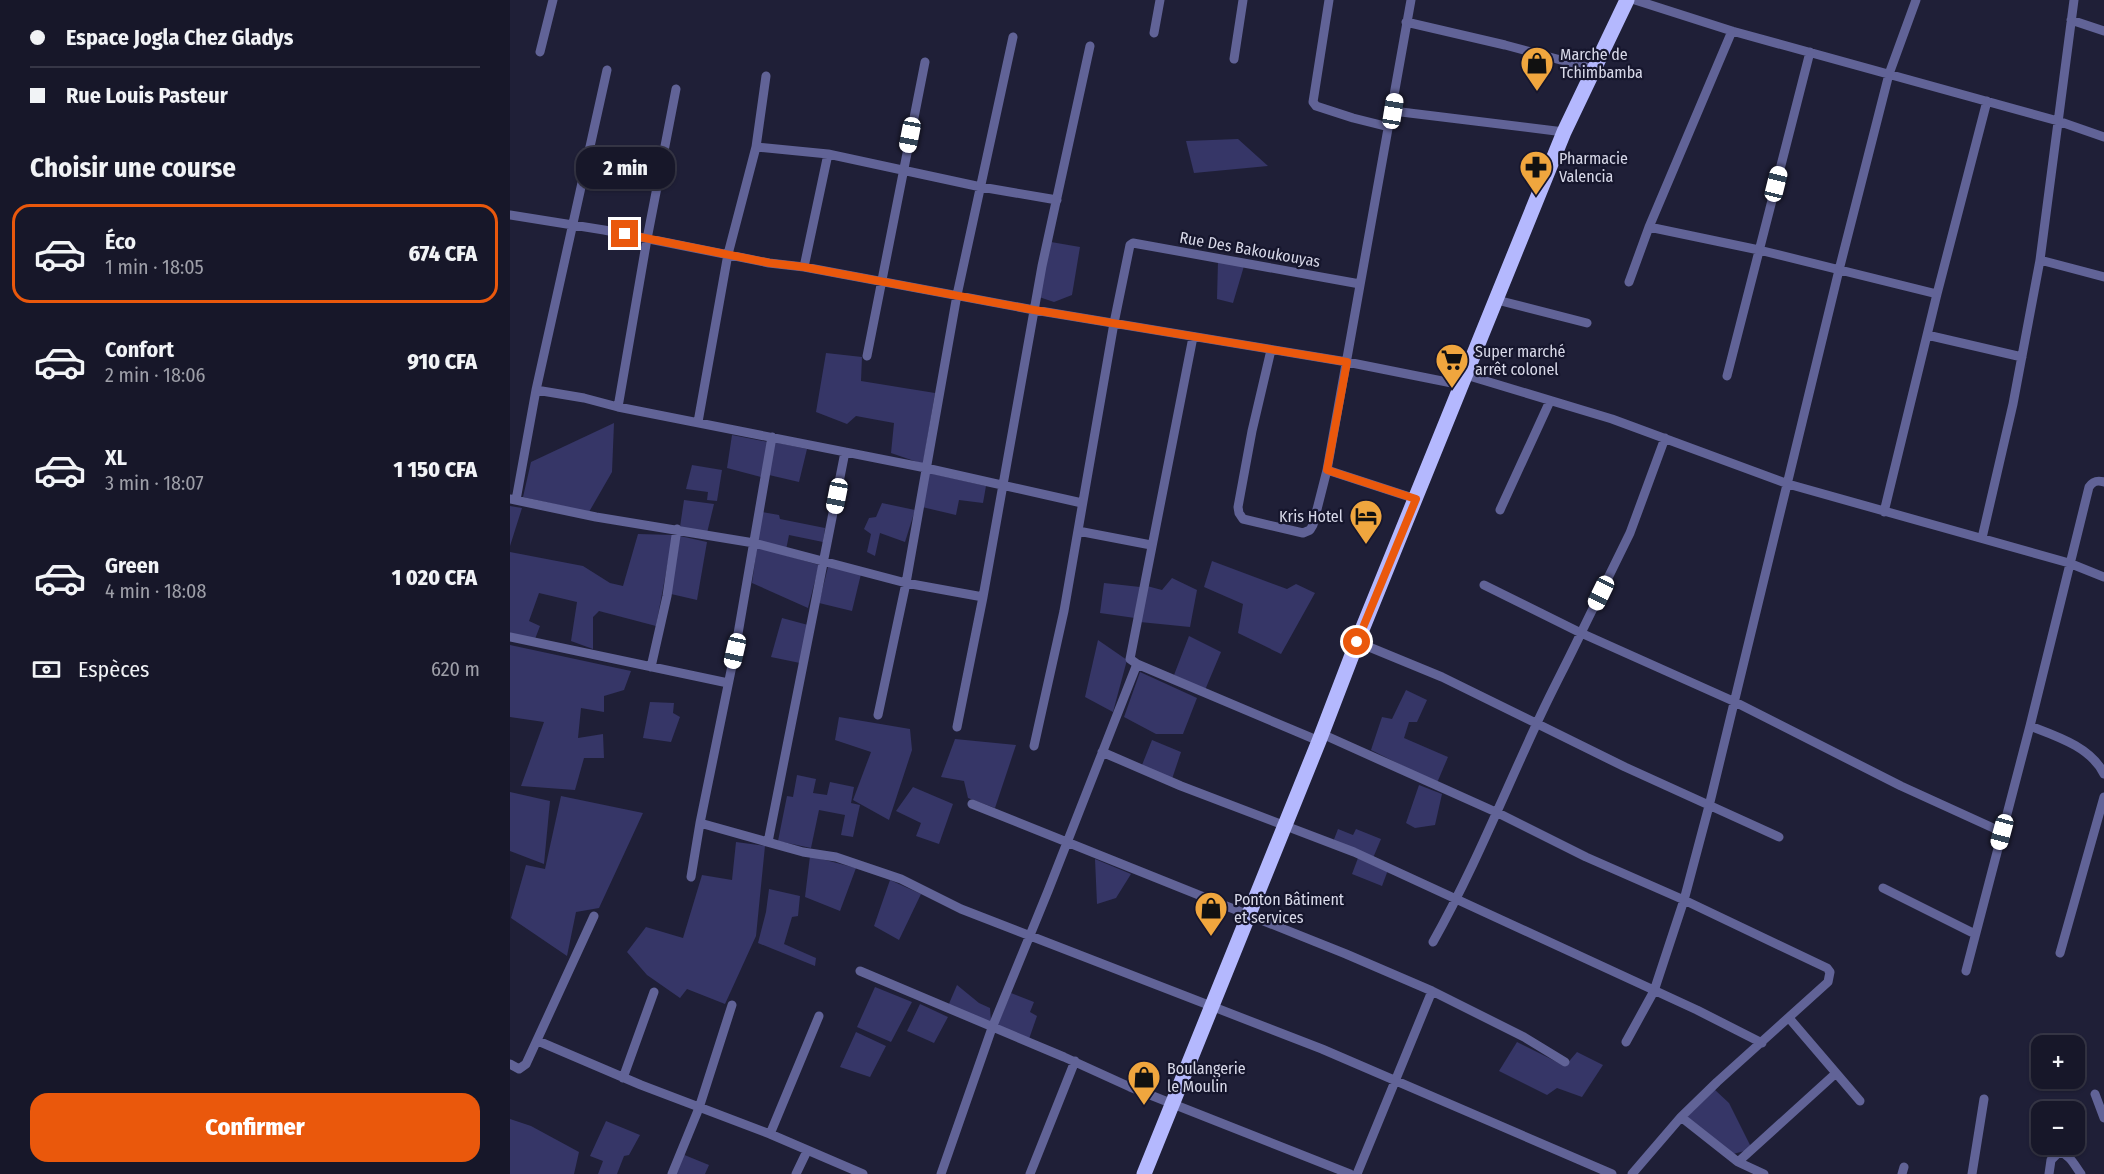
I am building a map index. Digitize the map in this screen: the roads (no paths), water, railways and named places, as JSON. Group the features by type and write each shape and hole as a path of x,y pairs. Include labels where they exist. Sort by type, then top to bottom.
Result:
{"highway":[{"path":"1144,1174 1564,132 1627,0"}],"street":[{"path":"540,52 553,0"},
{"path":"1154,33 1160,0"},
{"path":"1234,59 1243,0"},
{"path":"1329,0 1313,102 1316,106 1389,127"},
{"path":"1271,350 1252,431 1238,507 1239,513 1243,519 1303,533 1310,530 1313,525 1327,470 1393,111 1411,0"},
{"path":"1635,0 1732,31 2058,121 2104,137"},
{"path":"1626,1041 1654,991 1684,900 1889,74 1916,0"},
{"path":"1982,538 2022,357 2040,260 2074,0"},
{"path":"2071,20 2104,31"},
{"path":"1406,22 1594,69"},
{"path":"1629,282 1649,227 1732,31"},
{"path":"878,715 906,583 957,295 1013,37"},
{"path":"957,727 983,597 1034,310 1090,46"},
{"path":"1727,376 1810,52"},
{"path":"867,356 925,62"},
{"path":"607,70 513,499 596,517 754,543 906,583 983,597"},
{"path":"698,422 728,254 756,147 766,76"},
{"path":"618,407 676,88"},
{"path":"1884,512 1987,101"},
{"path":"1393,111 1564,132"},
{"path":"756,147 828,154 981,187 1057,200"},
{"path":"804,267 828,154"},
{"path":"510,215 1034,310 1464,380 1612,419 1788,484 2069,563 2104,577"},
{"path":"1649,227 1759,250 1937,294"},
{"name":"Rue Des Bakoukouyas","path":"1114,323 1130,245 1133,243 1360,284"},
{"path":"2040,260 2104,277"},
{"path":"1497,300 1587,323"},
{"path":"1034,746 1064,611 1114,323"},
{"path":"1927,335 2022,357"},
{"path":"1192,337 1130,656 1132,662 1321,738 1498,813 1586,857 1684,900 1827,968 1830,972 1828,982 1681,1117 1632,1174"},
{"path":"536,390 927,468 1082,503"},
{"path":"1500,510 1550,401"},
{"path":"691,877 772,437"},
{"path":"1433,942 1457,899 1537,723 1630,533 1665,438"},
{"path":"768,842 845,452"},
{"path":"1327,470 1416,499"},
{"path":"1966,971 2089,487 2092,482 2098,480 2104,482"},
{"path":"651,666 667,596 677,529"},
{"path":"1078,531 1151,545"},
{"path":"1484,585 1581,633 1733,701 1922,796 2002,832"},
{"path":"510,637 728,683"},
{"path":"1357,642 1442,677 1709,806 1779,837"},
{"path":"940,1174 992,1028 1137,664"},
{"path":"2030,726 2101,759 2104,774"},
{"path":"1102,752 1181,786 1354,852 1762,1043"},
{"path":"2060,952 2104,797"},
{"path":"972,804 1432,991 1515,1033 1565,1062"},
{"path":"700,823 803,852 836,856 890,876 961,909 1322,1049 1612,1174"},
{"path":"1883,888 1975,934"},
{"path":"510,1064 519,1069 523,1068 538,1041 594,916"},
{"path":"860,971 1075,1061 1130,1087 1173,1102 1350,1174"},
{"path":"1357,1174 1432,991"},
{"path":"623,1078 654,992"},
{"path":"672,1174 699,1108 732,1005"},
{"path":"770,1134 819,1016"},
{"path":"1789,1018 1860,1101"},
{"path":"538,1041 623,1078 770,1134 863,1174"},
{"path":"1030,1174 1075,1061"},
{"path":"1738,1162 1835,1074"},
{"path":"2095,1095 2104,1118"},
{"path":"1972,1174 1984,1099"},
{"path":"1681,1117 1738,1162 1764,1174"},
{"path":"796,1174 807,1150"},
{"path":"2049,1174 2051,1160 2059,1152 2069,1157 2081,1174"}],"place":[{"name":"Marche de Tchimbamba","path":"1537,92"},
{"name":"Pharmacie Valencia","path":"1536,196"},
{"name":"Super marché arrêt colonel","path":"1452,389"},
{"name":"Kris Hotel","path":"1366,545"},
{"name":"Ponton Bâtiment et services","path":"1211,937"},
{"name":"Boulangerie le Moulin","path":"1144,1106"}]}
